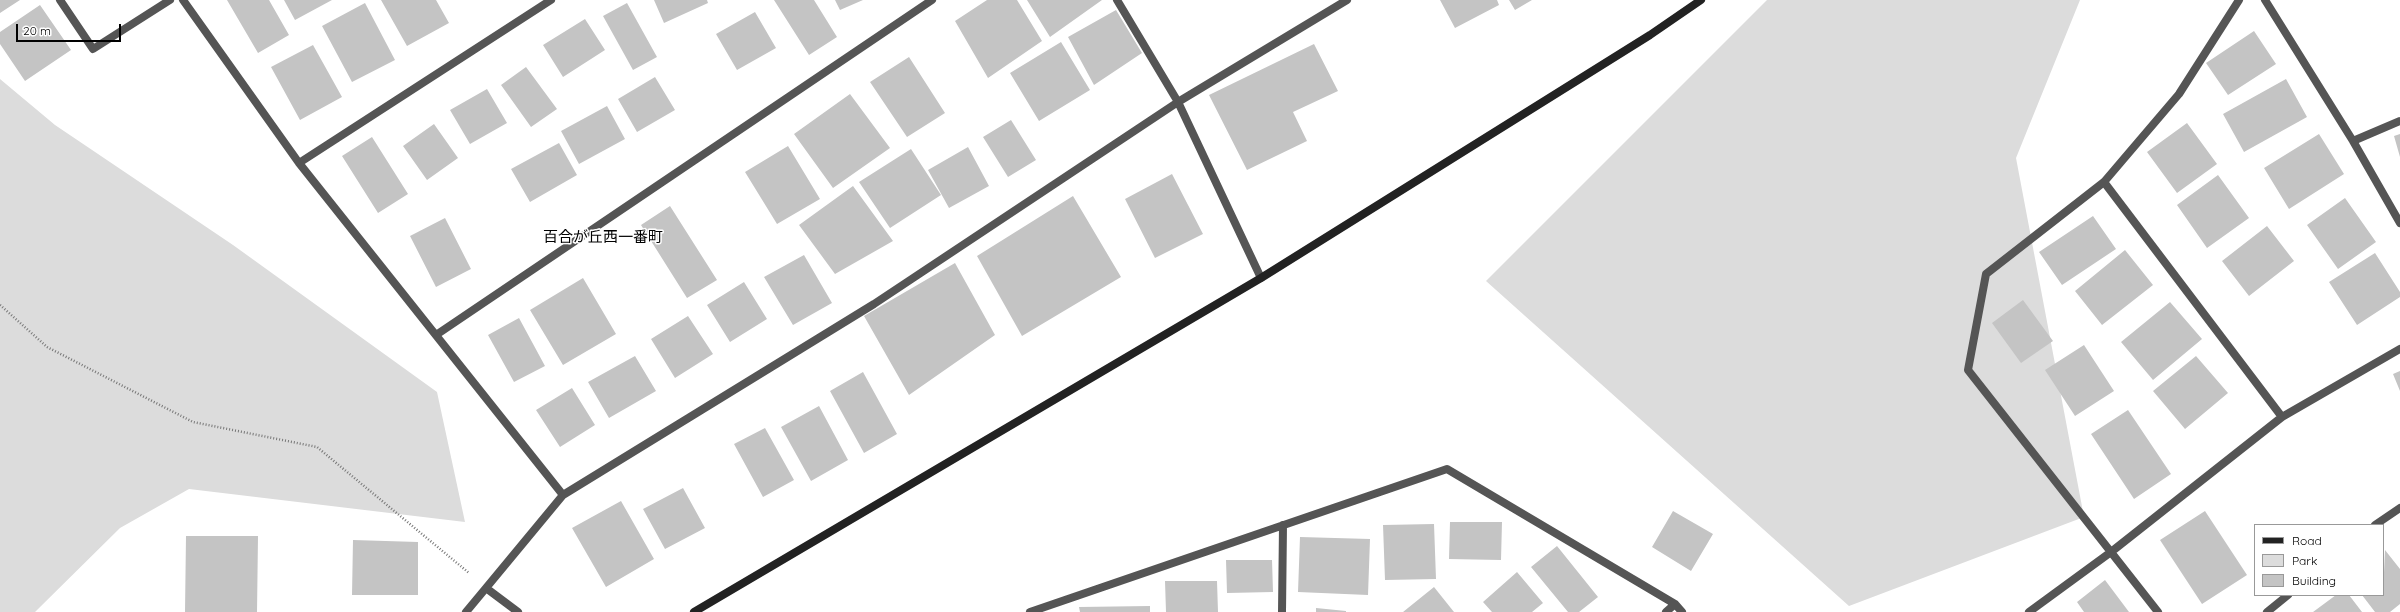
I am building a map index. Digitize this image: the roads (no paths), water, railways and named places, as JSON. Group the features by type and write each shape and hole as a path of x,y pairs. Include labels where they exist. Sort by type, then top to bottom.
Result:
{"street":[{"path":"60,0 93,49 170,0"},
{"path":"183,0 299,163 563,495"},
{"path":"299,163 551,0"},
{"path":"436,335 932,0"},
{"path":"1117,0 1178,102 1261,278"},
{"path":"466,612 563,495 874,304 1178,102 1347,0"},
{"path":"694,612 1261,278 1650,35 1700,0"},
{"path":"2158,612 1968,370 1986,274 2104,182 2179,94 2239,0"},
{"path":"2264,0 2353,141 2400,223"},
{"path":"2353,141 2400,121"},
{"path":"2104,182 2282,417"},
{"path":"2029,612 2111,552 2282,417 2400,349"},
{"path":"1030,612 1044,610 1283,525 1447,469 1675,604 1682,612"},
{"path":"2376,524 2400,508"},
{"path":"1282,612 1283,525"},
{"path":"486,588 518,612"},
{"path":"2266,612 2287,596"},
{"path":"1666,612 1675,604"}],"district":[{"name":"百合が丘西一番町","path":"603,237"}]}
